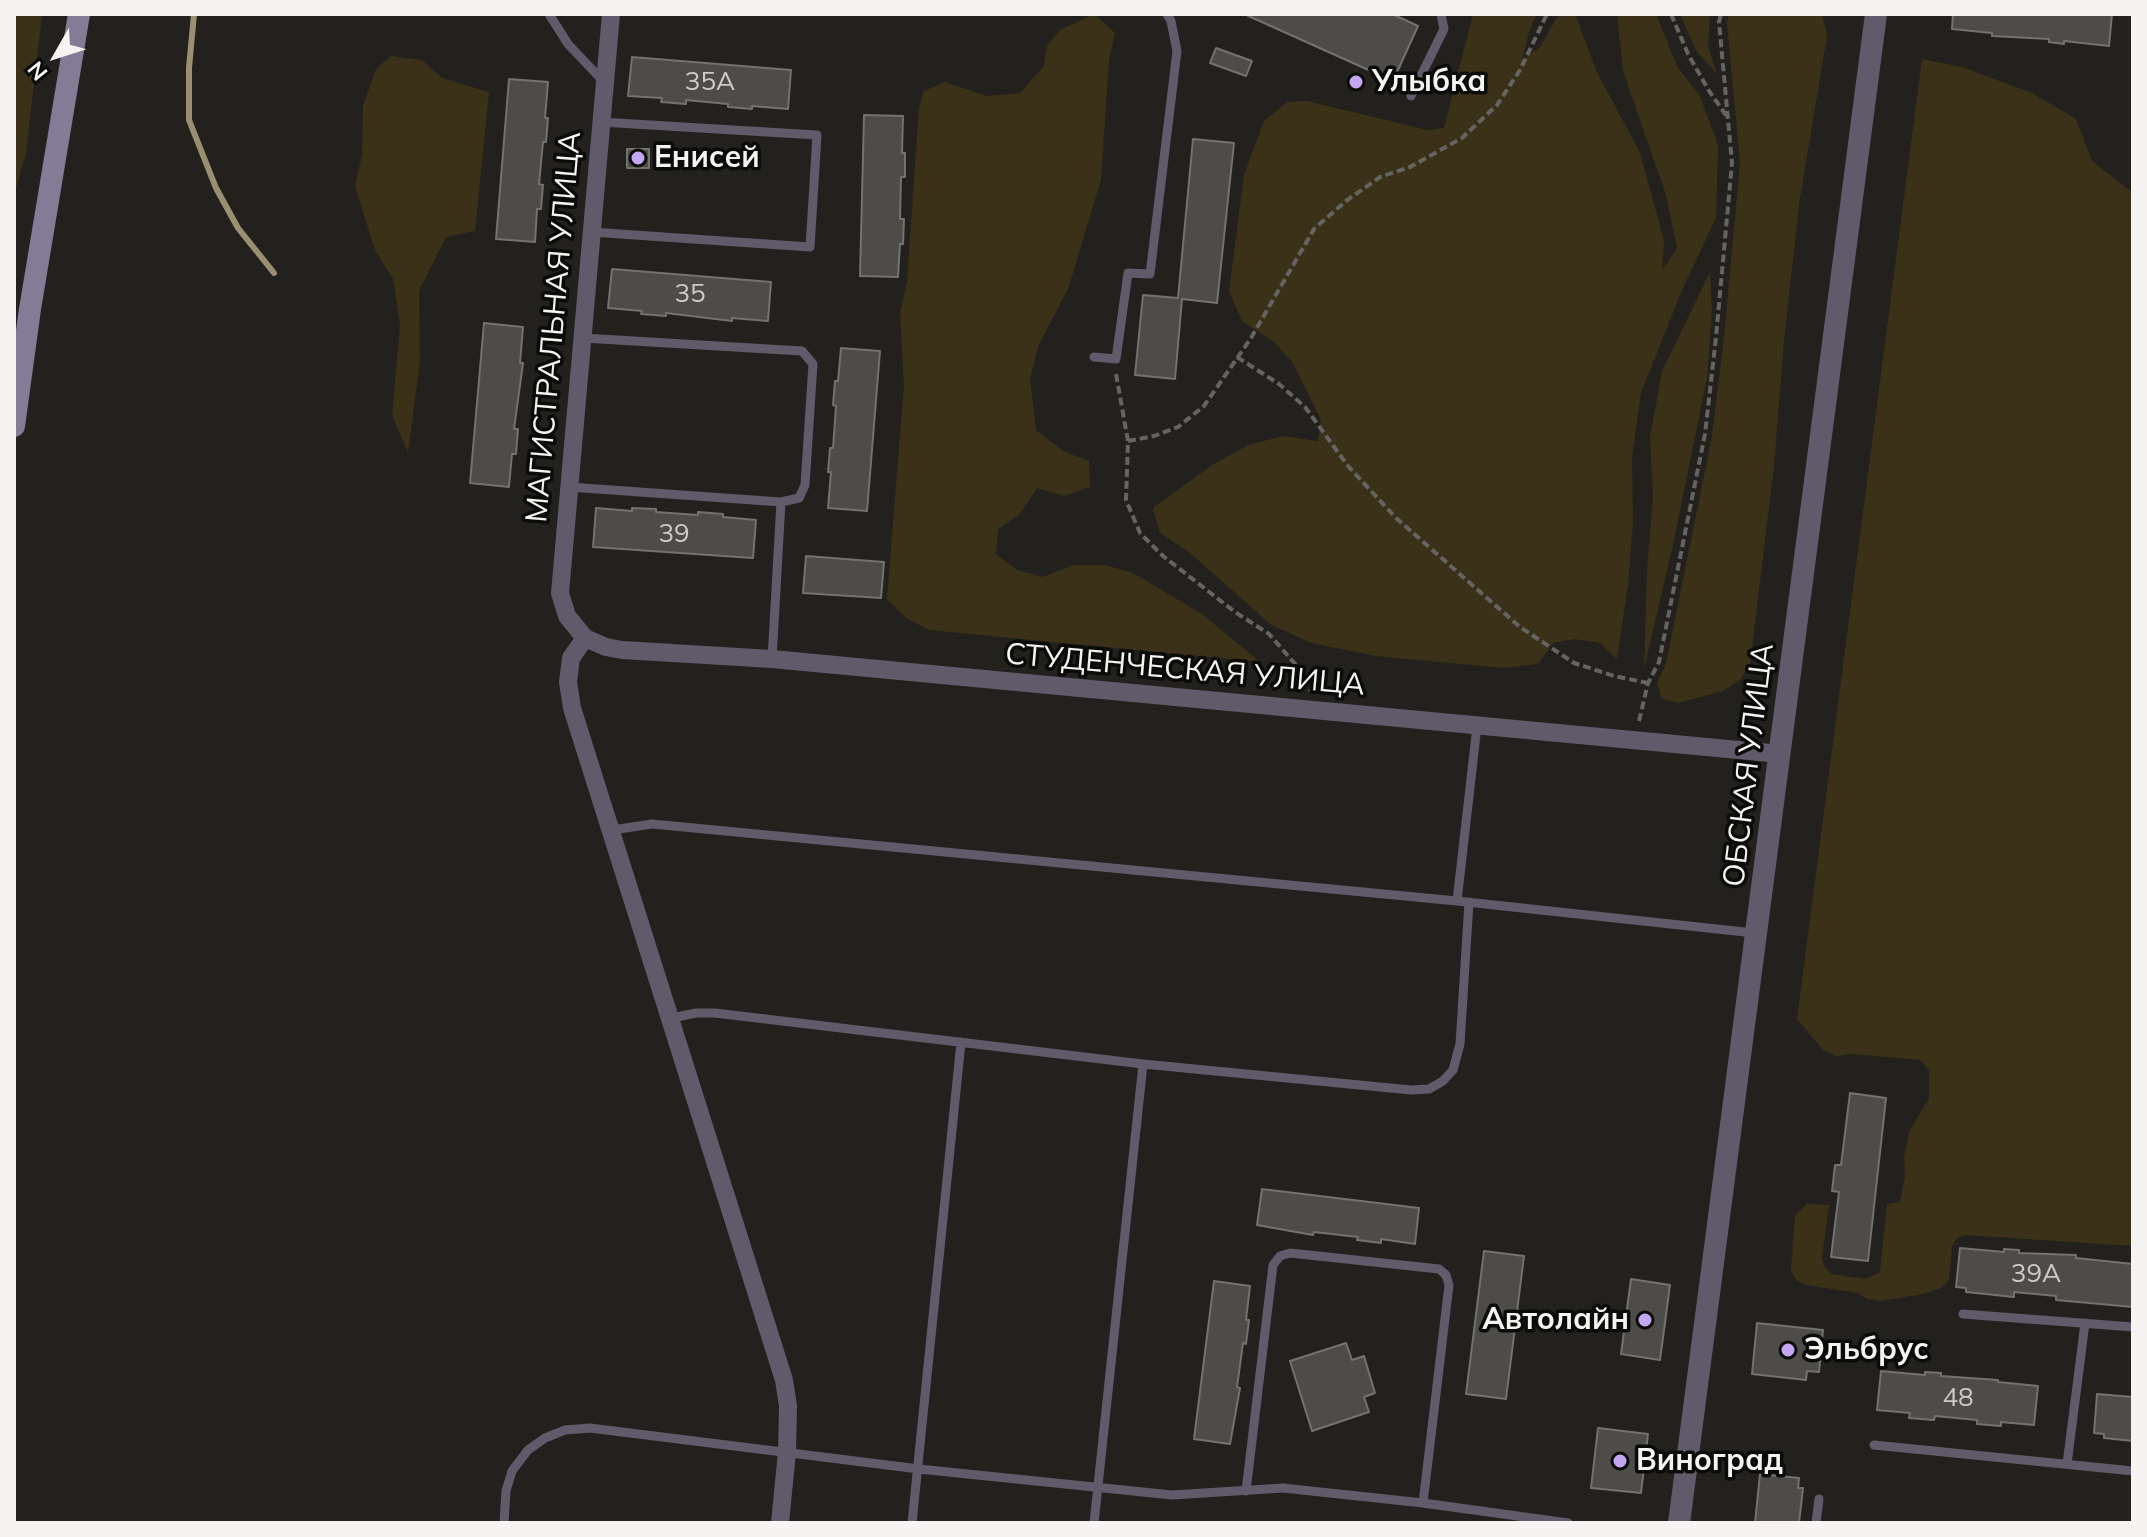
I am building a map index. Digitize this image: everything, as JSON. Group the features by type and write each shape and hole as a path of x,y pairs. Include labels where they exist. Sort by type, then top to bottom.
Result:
{"main road":[{"path":"14,426 30,309 79,14"}],"street":[{"name":"МАГИСТРАЛЬНАЯ УЛИЦА","path":"585,638 567,616 560,593 611,14"},
{"name":"ОБСКАЯ УЛИЦА","path":"1679,1523 1876,14"},
{"name":"СТУДЕНЧЕСКАЯ УЛИЦА","path":"585,638 622,650 772,659 1781,754"},
{"path":"585,638 571,658 568,682 572,708 784,1380 788,1406 787,1452 780,1523"}],"lane":[{"path":"549,14 568,44 604,82"},
{"path":"1094,357 1116,359 1128,273 1150,274 1177,51 1167,14"},
{"path":"1411,96 1444,29 1441,14"},
{"path":"591,232 810,247 817,135 600,122"},
{"path":"569,487 781,502 799,498 805,485 813,364 802,351 583,338"},
{"path":"772,659 781,502"},
{"path":"1457,901 1477,725"},
{"path":"612,830 652,824 1469,902 1757,934"},
{"path":"672,1018 715,1013 1143,1064 1411,1090 1429,1089 1443,1081 1453,1070 1460,1044 1469,902"},
{"path":"912,1523 961,1042"},
{"path":"1094,1523 1143,1064"},
{"path":"1246,1491 1273,1265 1280,1256 1290,1253 1439,1269 1446,1275 1449,1285 1423,1503"},
{"path":"1963,1314 2133,1327"},
{"path":"2067,1464 2085,1323"},
{"path":"504,1523 506,1491 512,1471 528,1450 545,1438 565,1430 590,1428 919,1469 1172,1495 1283,1488 1568,1523"},
{"path":"1874,1445 2133,1471"},
{"path":"1816,1523 1819,1499"}],"path":[{"path":"1128,441 1178,427 1204,406 1264,317 1314,229 1380,177 1410,167 1462,138 1497,105 1520,70 1547,14"},
{"path":"1671,14 1695,66 1729,120"},
{"path":"1635,741 1648,683 1659,662 1705,434 1732,163 1719,22 1721,14"},
{"path":"1237,357 1279,384 1305,407 1348,466 1396,518 1520,627 1574,663 1648,683"},
{"path":"1116,359 1116,381 1128,441 1126,500 1140,533 1163,556 1235,612 1269,634 1296,665 1322,711"}],"shaded area":[{"path":"14,14 42,14 26,153 14,195"},
{"path":"1094,14 1115,33 1109,61 1101,180 1068,289 1039,344 1030,378 1036,430 1063,451 1089,461 1090,487 1064,496 1037,488 1019,515 998,529 996,554 1017,570 1043,577 1073,565 1105,565 1133,573 1202,614 1260,662 929,630 906,618 887,599 904,385 900,313 907,282 919,107 924,91 945,82 987,96 1020,93 1044,66 1047,46 1060,30"},
{"path":"1473,14 1537,14 1522,60 1540,47 1559,14 1575,14 1597,72 1640,153 1664,240 1662,270 1677,248 1666,195 1623,71 1617,14 1656,14 1677,66 1700,96 1718,145 1716,218 1682,290 1641,393 1632,457 1633,523 1628,585 1617,659 1600,643 1574,639 1553,643 1538,664 1503,668 1376,656 1311,643 1270,624 1189,552 1160,533 1153,508 1212,465 1248,445 1283,436 1318,441 1321,420 1292,362 1273,341 1242,321 1229,292 1244,175 1264,121 1287,102 1307,101 1427,130 1444,128"},
{"path":"1680,14 1710,14 1708,46 1717,74 1696,51"},
{"path":"1729,14 1822,14 1827,36 1800,198 1774,466 1750,664 1741,679 1723,691 1678,703 1662,699 1657,683 1666,664 1712,436 1724,338 1740,163 1727,23"},
{"path":"391,56 422,60 442,78 489,92 475,231 446,237 419,291 420,361 408,453 392,415 400,325 393,279 375,250 355,186 362,155 363,105 376,69"},
{"path":"1922,59 1962,67 2032,93 2076,119 2092,161 2133,193 2133,1246 1966,1235 1957,1238 1952,1246 1949,1280 1941,1288 1881,1301 1867,1299 1858,1293 1806,1285 1796,1280 1791,1270 1795,1215 1807,1204 1829,1205 1822,1258 1824,1267 1832,1274 1865,1279 1880,1272 1887,1204 1900,1202 1909,1132 1929,1098 1929,1070 1920,1060 1852,1054 1836,1056 1823,1050 1797,1019"},
{"path":"1710,272 1712,312 1707,378 1644,669 1653,497 1650,437 1662,371"}],"building":[{"path":"1244,14 1392,14 1418,26 1393,81"},
{"path":"1953,14 2112,14 2109,46 2064,41 2064,44 2049,42 2049,39 1992,36 1992,33 1952,29"},
{"path":"1216,48 1252,61 1246,76 1210,63"},
{"path":"632,57 791,70 788,109 728,107 728,104 686,100 686,104 661,102 662,98 628,96"},
{"path":"509,79 548,82 546,142 543,142 539,184 543,185 541,209 537,209 535,242 496,239"},
{"path":"864,115 903,116 905,177 901,177 900,219 904,219 898,277 860,276"},
{"path":"1193,139 1234,143 1217,303 1182,299 1175,379 1135,375 1143,295 1178,298"},
{"name":"Енисей","path":"627,149 649,149 649,168 627,168"},
{"path":"612,269 771,282 768,321 641,314 642,311 608,308"},
{"path":"484,323 523,327 520,363 523,363 514,429 518,429 516,454 512,454 509,487 470,483"},
{"path":"841,348 880,351 867,511 828,508 831,472 828,472 836,406 833,405"},
{"path":"596,508 656,509 656,512 698,515 698,512 756,520 753,558 593,547"},
{"path":"806,556 884,562 881,598 803,593"},
{"path":"1850,1093 1886,1098 1868,1261 1831,1257 1839,1192 1832,1191 1835,1165 1841,1165"},
{"path":"1262,1189 1419,1208 1415,1244 1381,1239 1381,1243 1314,1232 1313,1235 1257,1225"},
{"path":"1960,1248 2076,1255 2076,1258 2133,1264 2133,1307 2056,1300 2056,1296 2014,1292 2014,1297 1966,1292 1966,1288 1956,1287"},
{"path":"1484,1251 1524,1256 1506,1399 1466,1394"},
{"name":"Автолайн","path":"1631,1279 1670,1285 1660,1360 1621,1354"},
{"path":"1214,1281 1250,1286 1246,1344 1243,1343 1237,1387 1240,1388 1230,1444 1194,1439"},
{"name":"Эльбрус","path":"1757,1323 1823,1330 1819,1372 1807,1371 1806,1380 1752,1374"},
{"path":"1346,1343 1352,1360 1364,1356 1375,1393 1364,1397 1369,1412 1312,1431 1290,1361"},
{"path":"1881,1371 1925,1375 1925,1372 1941,1373 1941,1376 2038,1386 2034,1425 2001,1422 2001,1426 1977,1424 1977,1420 1935,1416 1934,1420 1909,1418 1910,1413 1877,1410"},
{"path":"2097,1394 2133,1397 2133,1441 2104,1438 2104,1434 2094,1433"},
{"name":"Виноград","path":"1598,1428 1648,1434 1641,1493 1591,1488"},
{"path":"1760,1474 1799,1478 1798,1488 1803,1488 1799,1523 1755,1523"}],"waterway":[{"path":"194,14 189,68 189,120 216,188 238,228 274,273"}],"place":[{"name":"Улыбка","path":"1356,82"},
{"name":"Енисей","path":"638,158"},
{"name":"Автолайн","path":"1645,1320"},
{"name":"Эльбрус","path":"1788,1350"},
{"name":"Виноград","path":"1620,1461"}]}
